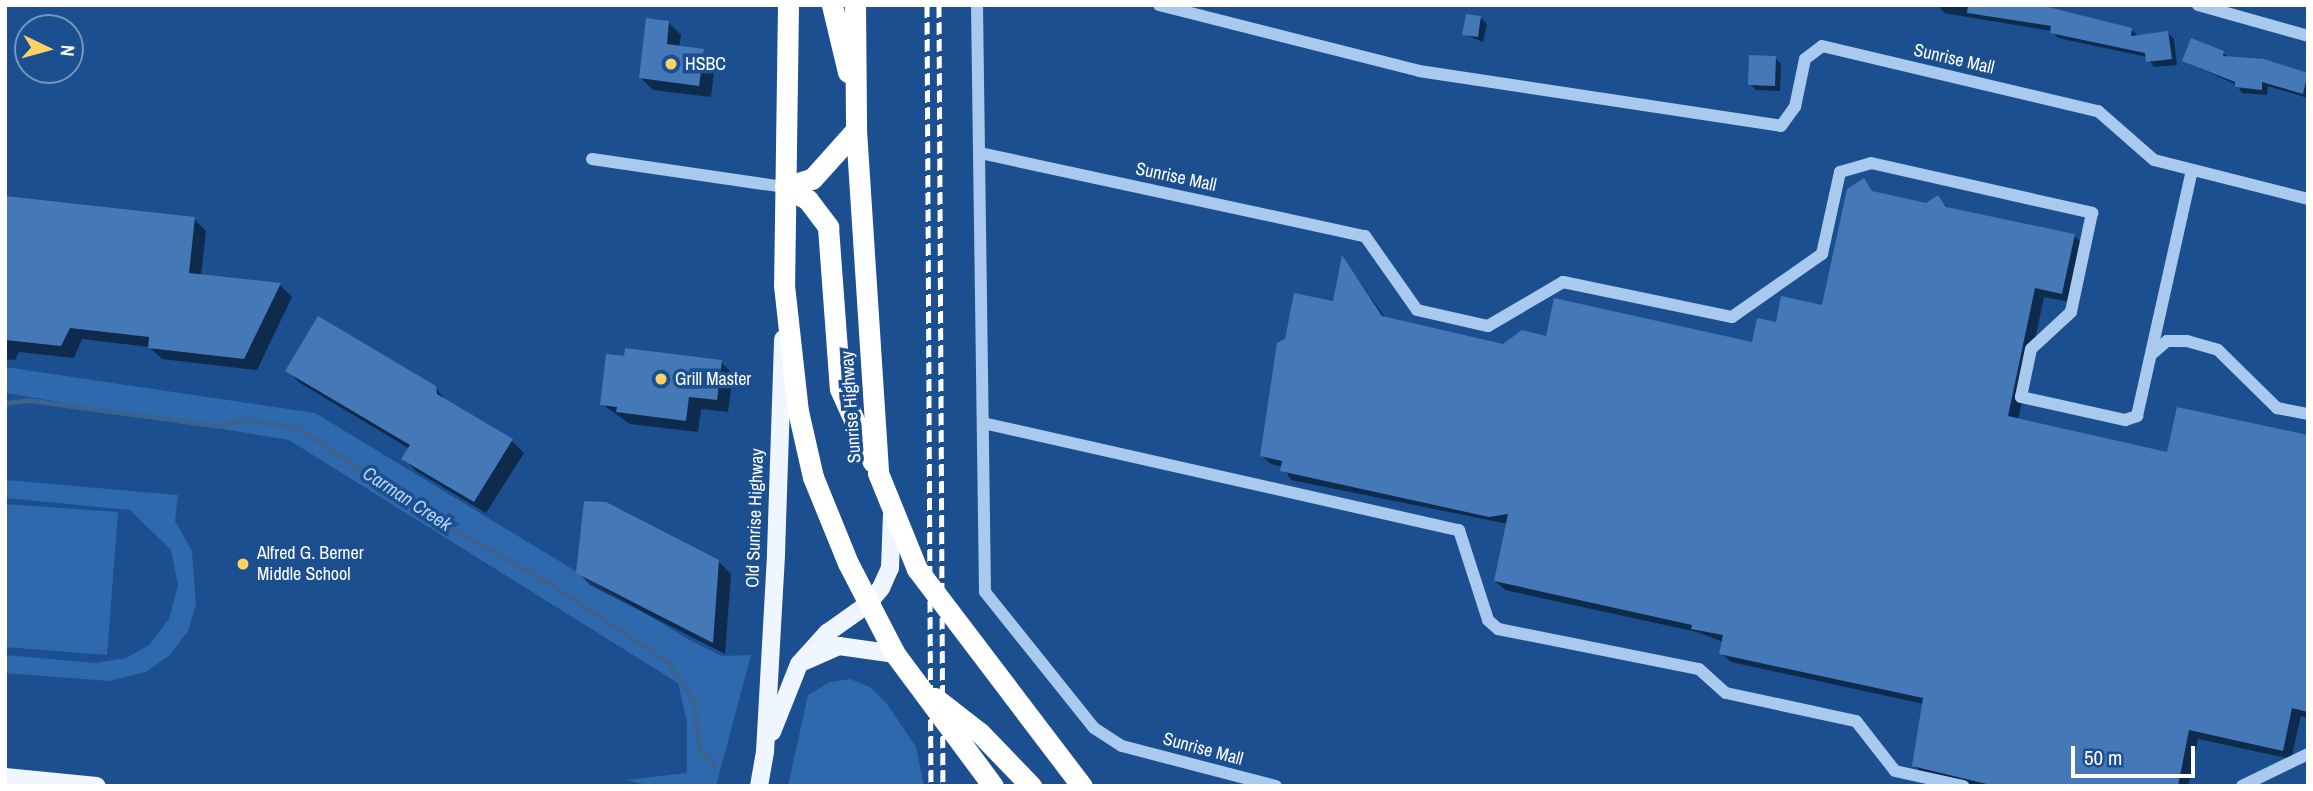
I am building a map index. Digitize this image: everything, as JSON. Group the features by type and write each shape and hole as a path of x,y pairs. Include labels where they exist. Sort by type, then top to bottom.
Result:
{"highway":[{"path":"788,5 784,285 798,411 813,477 868,604 895,654 993,786"},
{"path":"832,5 855,97"},
{"name":"Sunrise Highway","path":"855,5 856,130 878,473 917,569 1082,786"},
{"path":"785,187 813,179 856,130"},
{"path":"785,187 808,200 828,227 840,389 878,473"},
{"path":"911,679 980,733 1031,786"}],"main road":[{"name":"Old Sunrise Highway","path":"759,786 765,752 784,285"},
{"name":"Old Sunrise Highway","path":"765,752 799,664 827,633 868,604 890,569 891,505"},
{"path":"799,664 839,646 895,654"},
{"path":"5,777 97,786"}],"street":[{"name":"Sunrise Mall","path":"978,5 985,592 1094,728 1122,746 1276,786"},
{"name":"Sunrise Mall","path":"1159,5 1419,71 1781,126 1795,107 1805,59 1822,46 2098,111 2154,160 2192,170"},
{"path":"2198,5 2308,36"},
{"name":"Sunrise Mall","path":"980,153 1365,236 1417,310 1488,326 1563,282 1732,317 1822,254 1840,172 1871,163 2092,213 2071,312 2031,349 2021,397 2126,420 2137,416 2153,353"},
{"path":"592,159 785,187"},
{"path":"2153,353 2192,170 2308,199"},
{"path":"2153,353 2167,341 2187,341 2218,350 2277,408 2308,414"},
{"path":"983,423 1459,530 1488,620 1498,629 1699,669 1726,693 1856,721 1895,771 1964,786"},
{"path":"2242,786 2308,754"}],"shaded area":[{"path":"5,367 315,413 691,641 722,656 751,655 716,786 650,786 626,780 687,773 687,722 678,683 289,440 5,393"},
{"path":"5,480 178,495 175,521 192,551 196,605 188,631 170,655 146,672 109,681 5,673 5,655 96,663 126,658 149,645 169,619 178,585 171,550 130,510 5,498"},
{"path":"5,504 118,512 107,655 5,647"},
{"path":"850,679 870,687 887,704 916,747 924,786 788,786 808,695 830,682"}],"building":[{"path":"1968,5 2040,5 2132,28 2131,36 2168,31 2172,59 2146,62 2145,53 2050,33 2051,26 1967,13"},
{"path":"1466,14 1481,16 1478,37 1462,35"},
{"name":"HSBC","path":"646,18 669,21 667,44 704,49 699,86 639,78"},
{"path":"2191,38 2224,51 2223,56 2264,59 2308,73 2303,94 2262,82 2262,90 2235,87 2235,82 2182,61"},
{"path":"1749,55 1776,56 1775,86 1748,85"},
{"path":"1864,178 1872,191 1926,203 1938,195 1946,207 2075,234 2062,294 2035,288 2008,416 2167,452 2177,407 2308,435 2308,712 2292,708 2283,751 2189,730 2178,786 1995,786 1912,766 1923,698 1719,654 1723,635 1691,629 1692,625 1494,581 1508,514 1489,517 1280,471 1282,461 1260,456 1277,343 1285,339 1294,293 1333,301 1342,255 1382,316 1503,344 1522,330 1546,336 1554,298 1752,342 1757,318 1776,322 1781,296 1822,305 1847,189"},
{"path":"5,196 195,217 189,273 281,283 244,359 148,348 149,337 70,328 61,346 5,340"},
{"path":"318,316 436,386 437,394 513,439 474,502 401,459 410,445 285,371"},
{"name":"Grill Master","path":"625,348 722,360 717,400 689,397 686,421 616,412 617,407 600,405 606,354 624,356"},
{"path":"584,501 606,502 719,560 713,643 576,573"}],"waterway":[{"name":"Carman Creek","path":"5,403 28,400 220,426 245,419 299,428 434,518 549,583 668,662 694,702 699,750 715,766"}],"railway":[{"path":"927,5 931,786"},
{"path":"939,5 943,786"}],"place":[{"name":"HSBC","path":"671,64"},
{"name":"Grill Master","path":"661,379"},
{"name":"Alfred G. Berner Middle School","path":"243,564"}]}
